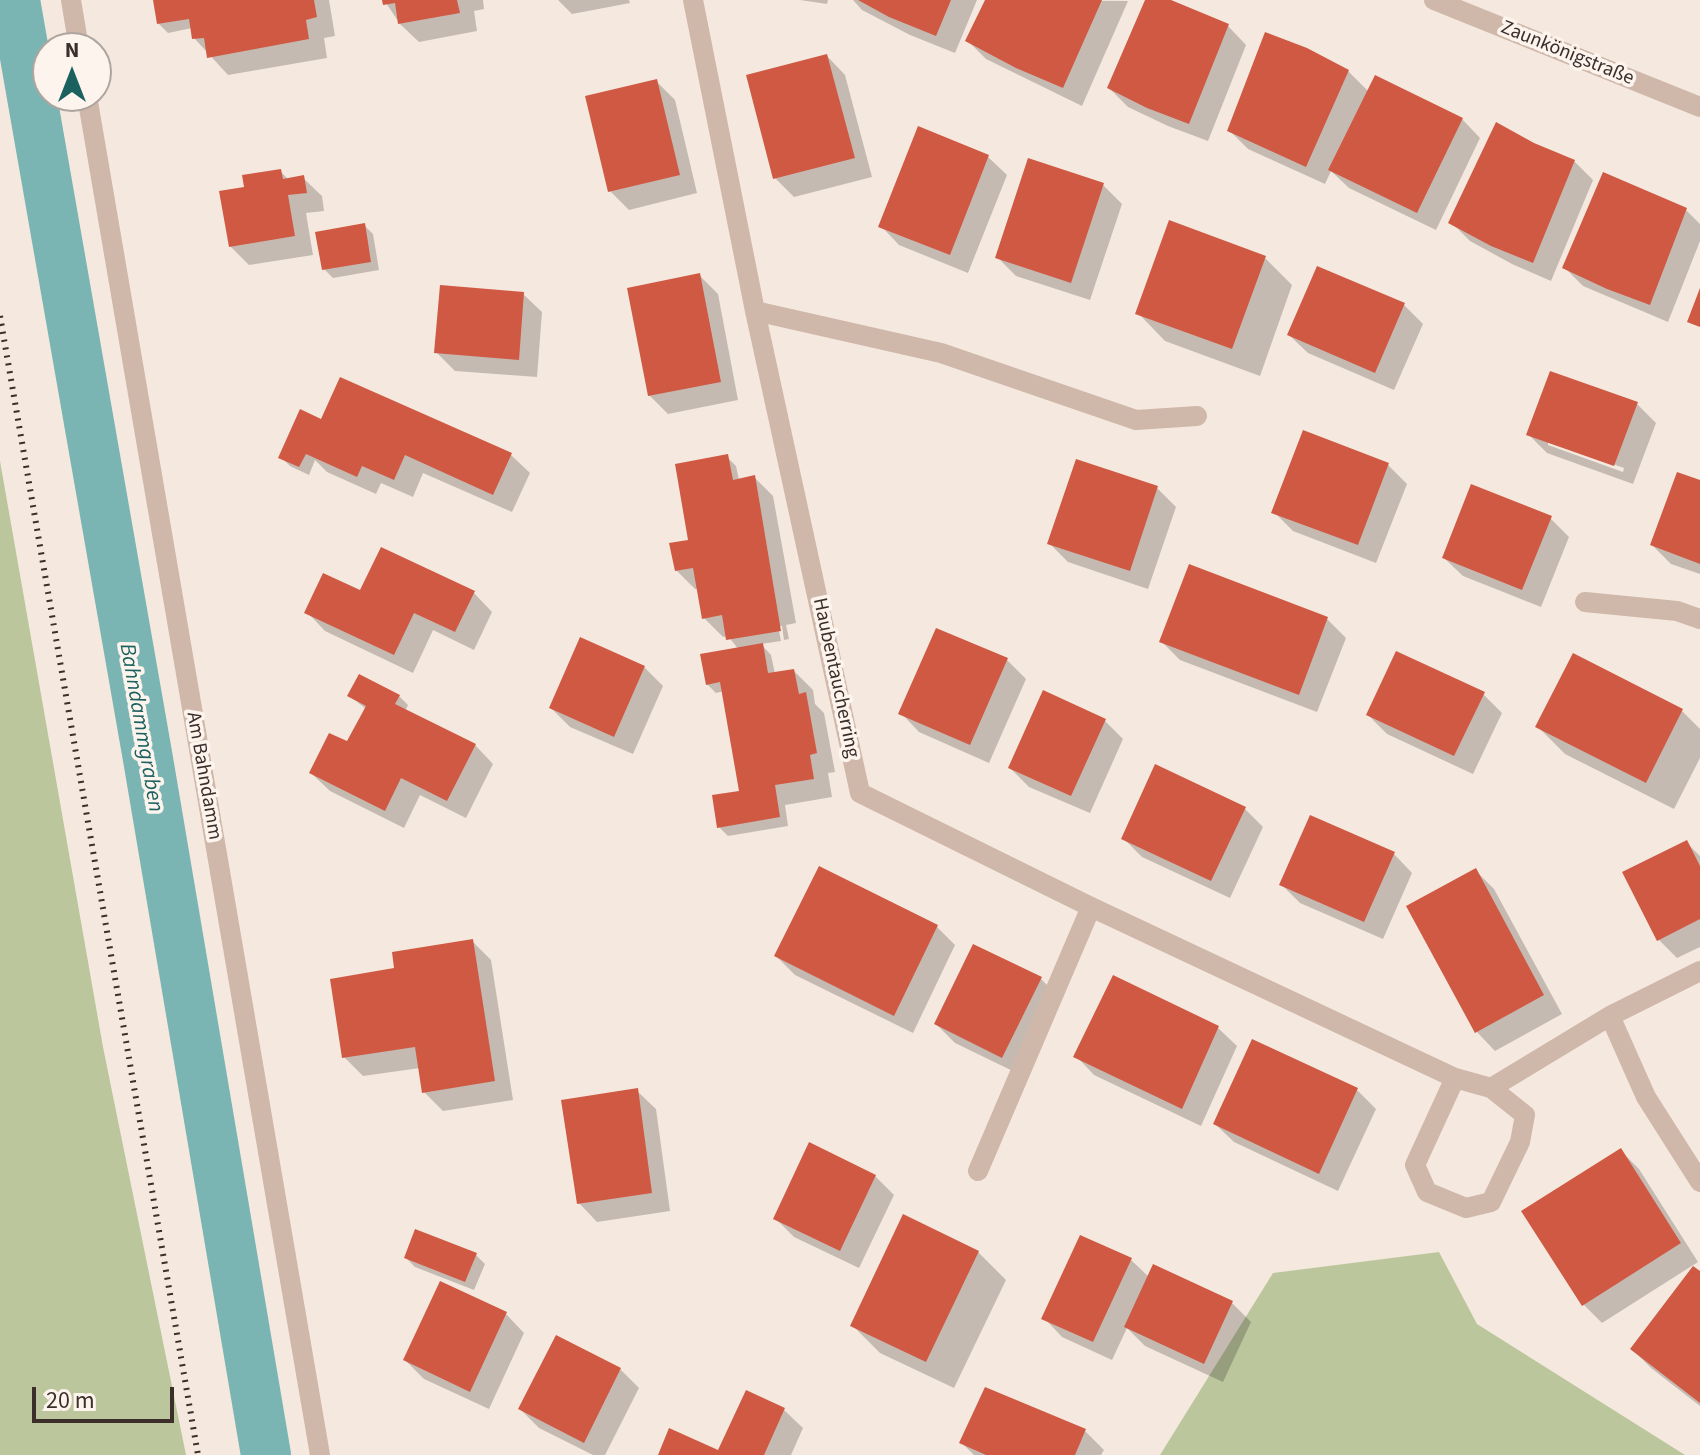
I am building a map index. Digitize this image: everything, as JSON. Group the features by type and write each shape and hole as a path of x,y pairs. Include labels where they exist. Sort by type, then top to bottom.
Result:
{"street":[{"path":"71,0 76,32"},
{"name":"Haubentaucherring","path":"693,0 755,311 860,793 1091,907 1455,1078 1491,1088 1525,1115 1520,1142 1491,1202 1466,1208 1427,1192 1415,1165 1455,1078"},
{"name":"Zaunkönigstraße","path":"1434,0 1470,7 1700,107"},
{"name":"Am Bahndamm","path":"90,112 320,1455"},
{"path":"755,311 941,353 1136,420 1197,416"},
{"path":"1585,602 1677,611 1700,619"},
{"path":"978,1171 1091,907"},
{"path":"1491,1088 1610,1016 1700,971"},
{"path":"1610,1016 1646,1097 1700,1182"}],"green space":[{"path":"0,461 103,1047 186,1455 0,1455"},
{"path":"1439,1252 1477,1324 1685,1455 1160,1455 1273,1273"}],"building":[{"path":"153,0 314,0 317,17 306,20 309,39 207,58 204,38 192,39 189,19 157,24"},
{"path":"382,0 457,0 460,13 398,24 395,3 383,5"},
{"path":"858,0 951,0 936,36 889,17"},
{"path":"985,0 1102,0 1063,88 965,41"},
{"path":"1145,0 1171,0 1229,24 1189,124 1107,88"},
{"path":"1265,32 1307,48 1349,70 1306,167 1227,131"},
{"path":"827,54 855,158 773,179 746,75"},
{"path":"1375,75 1463,118 1417,213 1328,170"},
{"path":"657,79 680,175 608,192 585,96"},
{"path":"1496,122 1534,143 1575,160 1533,263 1491,246 1448,223"},
{"path":"918,126 989,155 950,255 878,227"},
{"path":"1028,158 1104,183 1071,283 995,258"},
{"path":"281,169 283,179 304,175 307,193 288,195 295,236 229,247 219,191 244,187 242,175"},
{"path":"1603,172 1687,208 1650,305 1562,268"},
{"path":"1169,220 1266,256 1232,349 1135,314"},
{"path":"365,223 371,262 322,270 315,232"},
{"path":"1317,266 1405,303 1375,373 1287,335"},
{"path":"700,273 721,382 648,396 627,288"},
{"path":"440,285 524,292 519,360 434,353"},
{"path":"1700,288 1700,327 1687,322"},
{"path":"1550,371 1638,402 1614,466 1526,435"},
{"path":"340,377 512,453 493,495 405,455 394,480 362,466 357,477 306,454 299,467 278,458 300,409 321,419"},
{"path":"1303,430 1389,463 1358,545 1271,513"},
{"path":"728,454 733,480 755,475 781,631 726,640 722,615 702,619 693,568 675,571 669,543 688,540 675,464"},
{"path":"1076,459 1158,486 1130,571 1047,544"},
{"path":"1677,472 1700,480 1700,564 1650,545"},
{"path":"1471,484 1552,516 1522,590 1442,558"},
{"path":"381,547 475,591 455,632 414,613 394,655 304,613 323,573 360,590"},
{"path":"1189,564 1328,617 1299,695 1159,642"},
{"path":"936,628 1008,658 970,745 898,714"},
{"path":"580,637 645,666 614,737 549,708"},
{"path":"763,643 768,673 794,669 799,694 806,692 817,753 810,755 814,779 775,785 780,817 717,828 712,795 739,791 720,682 706,685 700,654"},
{"path":"1396,651 1485,692 1454,756 1366,715"},
{"path":"1573,653 1683,709 1646,783 1535,727"},
{"path":"359,674 400,695 395,704 476,744 447,801 401,778 385,811 309,773 329,733 347,741 366,706 347,696"},
{"path":"1043,690 1106,719 1071,796 1008,768"},
{"path":"1155,764 1246,807 1211,881 1121,839"},
{"path":"1310,815 1395,852 1364,922 1279,885"},
{"path":"1687,840 1700,866 1700,919 1657,941 1622,872"},
{"path":"819,866 938,925 894,1016 774,956"},
{"path":"1476,868 1544,995 1475,1033 1406,906"},
{"path":"473,939 495,1081 422,1093 415,1047 342,1058 330,979 394,968 392,952"},
{"path":"973,944 1042,977 1002,1058 934,1024"},
{"path":"1113,975 1219,1026 1182,1109 1073,1057"},
{"path":"1252,1039 1358,1088 1319,1174 1213,1124"},
{"path":"638,1088 652,1193 577,1204 561,1100"},
{"path":"809,1142 876,1175 840,1251 773,1219"},
{"path":"1621,1148 1681,1243 1582,1306 1521,1211"},
{"path":"903,1214 979,1251 926,1362 850,1326"},
{"path":"415,1229 477,1253 465,1282 404,1258"},
{"path":"1080,1235 1132,1258 1093,1342 1041,1319"},
{"path":"1153,1264 1233,1301 1204,1364 1124,1327"},
{"path":"1693,1266 1700,1271 1700,1403 1630,1349"},
{"path":"440,1281 507,1312 470,1392 403,1360"},
{"path":"556,1335 621,1368 584,1443 518,1409"},
{"path":"985,1387 1086,1429 1075,1455 986,1455 959,1443"},
{"path":"746,1390 785,1408 764,1455 658,1455 669,1428 718,1450"}],"waterway":[{"name":"Bahndammgraben","path":"15,0 266,1455"}],"railway":[{"path":"0,316 198,1455"}]}
